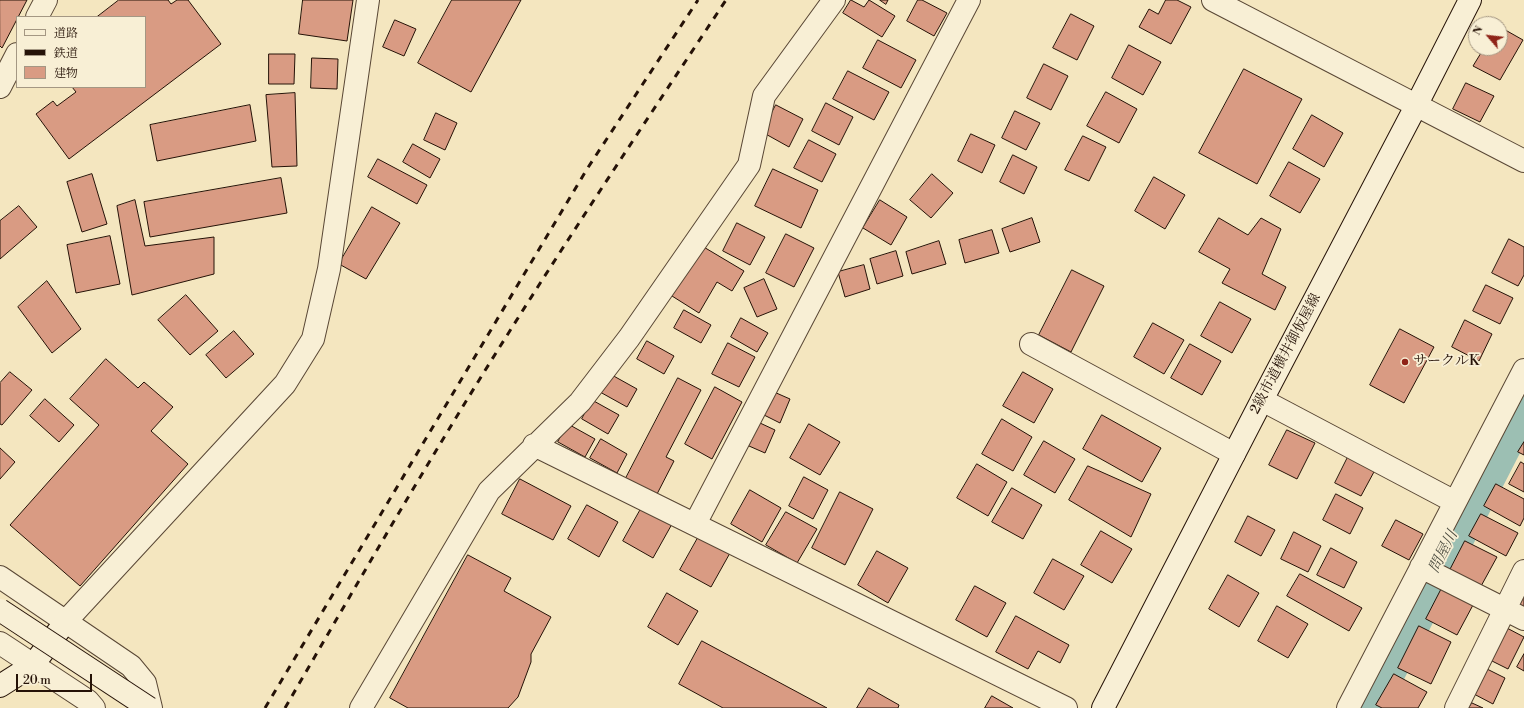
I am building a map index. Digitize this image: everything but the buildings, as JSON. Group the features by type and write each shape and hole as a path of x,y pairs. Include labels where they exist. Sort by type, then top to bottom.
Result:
{"street":[{"path":"38,16 46,0"},
{"path":"0,686 33,664 66,622 285,384 313,339 328,269 368,0"},
{"path":"361,708 489,491 534,445 580,402 629,338 749,166 764,96 834,0"},
{"path":"695,524 969,0"},
{"path":"1213,0 1524,161"},
{"name":"2級市道横井御仮屋線","path":"1104,708 1470,0"},
{"path":"1031,344 1234,454"},
{"path":"1348,708 1455,502 1518,398 1524,370"},
{"path":"1262,400 1455,502"},
{"path":"534,445 1066,708"},
{"path":"1421,567 1524,619"},
{"path":"1456,708 1524,571"},
{"path":"0,577 131,666 145,683 150,708"},
{"path":"0,610 150,708"},
{"path":"0,643 88,701 94,708"}],"waterway":[{"name":"問屋川","path":"1364,708 1524,396"}],"railway":[{"path":"265,708 587,169 698,0"},
{"path":"285,708 477,383 587,210 726,0"}],"place":[{"name":"サークルK","path":"1405,362"}]}
